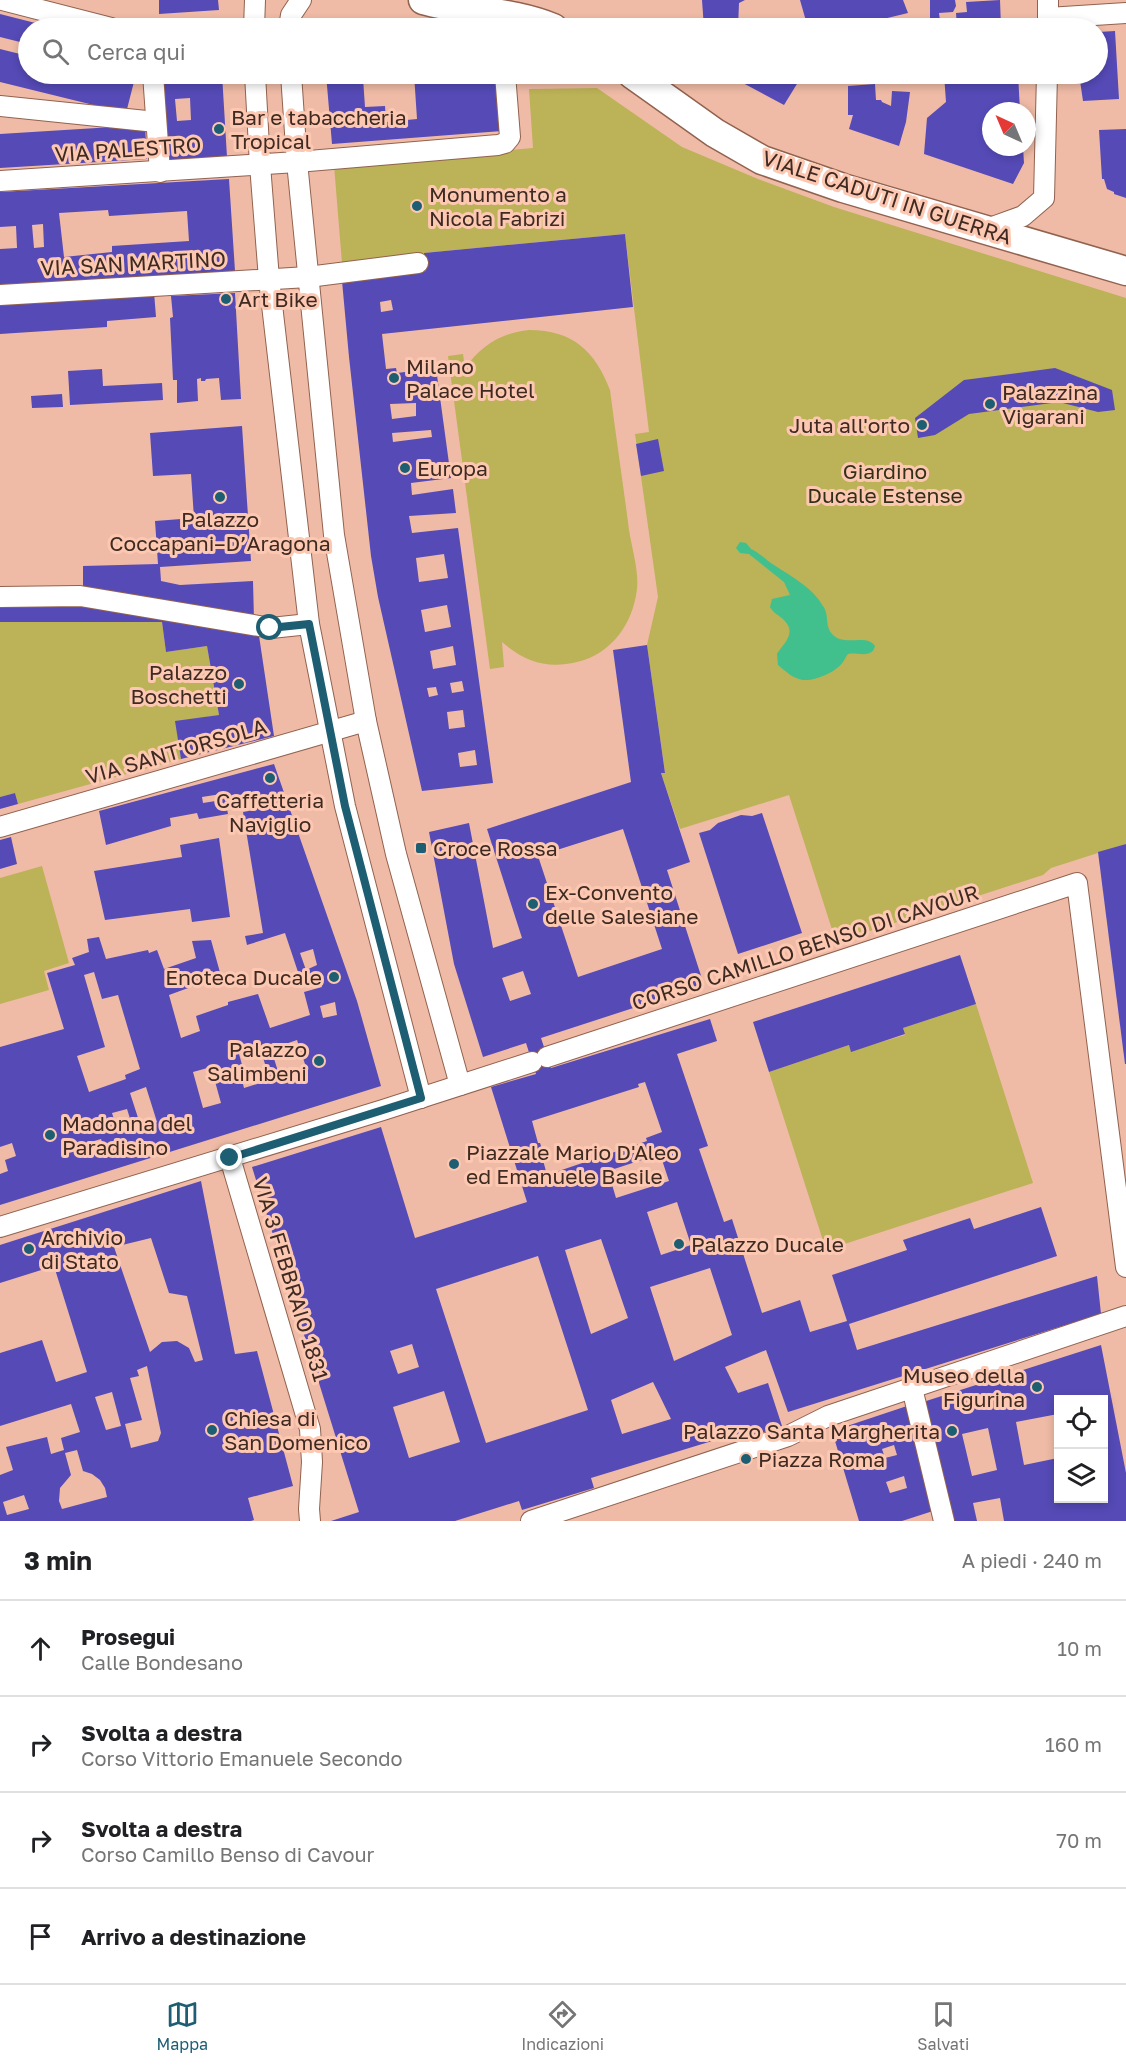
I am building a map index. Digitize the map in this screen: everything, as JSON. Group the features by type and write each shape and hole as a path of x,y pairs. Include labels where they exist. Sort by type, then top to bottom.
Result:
{"main road":[{"path":"423,0 487,18"},
{"name":"VIALE CADUTI IN GUERRA","path":"646,84 715,133 762,160 843,188 1126,271"}],"street":[{"path":"2,0 64,8 88,18"},
{"path":"254,18 255,0"},
{"path":"291,18 301,0"},
{"path":"1048,16 1126,13"},
{"path":"154,84 160,172"},
{"path":"256,84 269,279 309,624 345,806 421,1098"},
{"path":"292,84 297,162 334,535 366,721 396,854 460,1085"},
{"name":"VIA PALESTRO","path":"0,181 260,165 505,143 510,137 506,84"},
{"path":"987,229 1023,216 1044,198 1047,84"},
{"path":"0,106 156,122"},
{"name":"VIA SAN MARTINO","path":"0,295 308,277 418,263"},
{"path":"0,597 80,596 270,628 309,624"},
{"name":"VIA SANT'ORSOLA","path":"0,826 366,721"},
{"name":"CORSO CAMILLO BENSO DI CAVOUR","path":"0,1227 421,1098 1077,883 1126,1267"},
{"name":"VIA 3 FEBBRAIO 1831","path":"230,1158 310,1429 312,1462 310,1521"},
{"path":"531,1521 788,1436 828,1416 1126,1316"},
{"path":"912,1388 944,1521"}],"green space":[{"name":"Giardino Ducale Estense","path":"597,88 682,147 758,179 834,207 1126,298 1126,844 1051,868 1043,875 836,942 789,795 680,829 661,773 665,772 647,645 658,597 635,434 649,432 625,234 342,263 334,165 533,148 529,89"},
{"path":"529,330 558,334 580,345 597,364 610,390 636,567 637,589 631,614 625,625 619,635 601,652 577,662 546,664 519,655 502,642 504,667 490,669 448,356 463,354 465,368 478,353 501,337"},
{"path":"0,622 162,622 166,652 207,646 219,715 176,722 181,759 18,804 15,793 0,797"},
{"path":"42,866 69,963 44,971 49,990 0,1004 0,878"},
{"path":"976,1004 1033,1183 826,1250 769,1072 849,1045 851,1051 905,1035 903,1028"}],"shaded area":[{"path":"740,542 746,543 751,549 813,593 825,610 830,632 833,635 844,640 866,640 875,646 873,650 868,654 848,654 836,669 814,679 800,679 784,670 778,665 777,654 788,638 789,629 784,620 770,607 772,599 790,595 784,582 749,554 740,553 736,548"}],"building":[{"path":"159,0 218,0 219,10 159,14"},
{"path":"702,0 745,0 739,3 738,18 703,18"},
{"path":"800,0 903,0 908,13 887,18 805,18"},
{"path":"930,0 955,0 956,6 953,12 939,13 940,18 930,18"},
{"path":"1000,0 1001,18 956,18 956,13 967,12 966,2"},
{"path":"0,14 18,19 18,42 0,37"},
{"path":"1108,31 1115,31 1119,99 1083,101 1080,84 1108,84"},
{"path":"0,49 18,54 18,84 133,84 126,113 0,82"},
{"path":"161,84 223,84 227,157 165,161","holes":["190,98 191,120 177,121 175,99"]},
{"path":"327,84 363,84 365,107 385,106 386,122 417,119 415,84 498,84 502,131 332,144"},
{"path":"745,84 797,84 784,105"},
{"path":"875,84 876,100 881,100 891,106 892,91 910,92 906,122 899,146 849,129 853,115 848,115 848,86"},
{"path":"945,84 1019,84 1020,102 982,102 982,156 1024,156 1024,163 1013,184 924,154 927,118 946,102"},
{"path":"145,125 147,159 0,168 0,134"},
{"path":"1126,129 1126,198 1107,189 1102,179 1099,130"},
{"path":"229,179 235,271 0,285 0,249 17,248 16,226 0,227 0,192","holes":["108,210 109,216 187,211 189,241 112,246 112,252 64,257 59,213","43,224 44,247 34,248 32,225"]},
{"path":"625,234 633,307 382,334 386,369 396,368 397,373 436,368 451,478 411,483 412,495 453,489 456,513 409,516 412,533 458,528 493,783 422,791 378,597 371,556 342,281 426,271 424,253","holes":["391,300 393,310 381,312 380,302","416,403 416,416 392,419 390,404","431,430 432,437 393,442 392,433","444,554 448,578 419,582 416,558","447,605 451,627 425,632 421,610","453,646 456,665 433,669 430,651","462,681 464,691 452,693 450,683","436,687 438,695 429,697 427,688","463,710 465,727 449,729 447,712","475,750 477,765 460,767 458,753"]},
{"path":"154,292 156,317 107,321 107,327 0,334 0,303"},
{"path":"235,293 241,399 221,400 219,378 201,381 201,378 197,379 198,401 177,403 177,380 173,380 171,296"},
{"name":"Palazzina Vigarani","path":"1055,368 1112,390 1115,410 1098,412 1059,402 969,414 935,435 918,438 915,418 964,380"},
{"path":"102,369 103,386 162,383 163,400 70,405 68,371"},
{"path":"62,394 63,407 32,408 31,396"},
{"name":"Palazzo Coccapani–D’Aragona","path":"242,426 251,561 160,567 161,581 180,585 253,581 254,620 83,591 83,566 158,564 155,521 194,518 191,474 153,476 150,433"},
{"path":"658,439 664,471 641,476 636,444"},
{"name":"Palazzo Boschetti","path":"79,600 258,629 274,736 181,759 175,721 219,715 207,646 166,652 162,622 0,622 0,602"},
{"path":"647,645 665,773 661,773 690,862 667,870 704,985 541,1038 551,1068 710,1019 717,1041 677,1054 708,1146 699,1149 724,1222 732,1219 762,1313 800,1300 810,1332 847,1321 832,1275 907,1250 903,1240 970,1218 974,1229 1041,1207 1057,1256 849,1324 857,1350 1097,1276 1101,1314 788,1412 766,1350 725,1367 738,1393 768,1383 782,1426 737,1441 735,1434 591,1478 594,1488 522,1510 519,1501 455,1521 331,1521 359,1512 252,1167 381,1127 415,1238 527,1202 491,1087 536,1074 526,1043 483,1057 454,964 429,832 469,823 493,948 522,938 487,829 631,782 613,650","holes":["623,829 662,949 578,977 538,856","523,971 531,994 510,1001 502,978","645,1082 662,1132 646,1138 647,1141 547,1175 540,1149 542,1149 532,1121 639,1087 638,1084","660,1154 669,1181 616,1198 608,1171","677,1202 691,1245 661,1255 647,1212","601,1239 628,1318 591,1334 565,1250","538,1256 588,1410 486,1443 436,1289","710,1268 732,1335 674,1361 650,1287","412,1344 419,1367 398,1374 390,1351","653,1382 671,1419 622,1434 611,1400","444,1391 460,1442 409,1458 393,1407"]},
{"path":"274,764 357,1001 381,1086 0,1205 0,1174 8,1171 5,1160 16,1156 12,1143 0,1147 0,1047 64,1029 47,973 75,965 72,958 89,952 87,939 99,937 106,959 157,950 164,969 196,958 192,941 211,940 221,976 169,995 181,1038 200,1031 196,1016 228,1005 228,1002 258,994 270,1028 310,1015 304,992 322,987 320,982 303,987 285,933 247,945 245,936 263,933 243,812 254,810 252,800 231,805 232,808 227,809 228,814 199,819 197,813 170,818 171,826 106,845 99,811","holes":["221,794 222,800 203,803 202,797","313,949 317,965 306,970 300,953","94,972 102,999 118,995 140,1069 125,1075 126,1079 89,1092 77,1056 105,1047 84,975","335,1002 337,1015 323,1018 320,1006","297,1040 308,1073 281,1081 271,1049","260,1048 270,1080 244,1088 242,1080 246,1079 239,1054","211,1067 221,1103 203,1108 193,1072","146,1087 157,1122 141,1127 130,1093","127,1109 133,1128 118,1132 112,1113","101,1139 105,1151 95,1155 91,1142"]},
{"path":"15,793 18,804 0,809 0,797"},
{"path":"762,813 802,933 738,954 699,833 741,815 752,816"},
{"path":"11,837 17,864 0,869 0,840"},
{"path":"219,838 230,917 192,922 190,909 105,920 94,871 182,857 180,845"},
{"path":"1126,844 1126,1064 1125,1064 1098,852"},
{"path":"960,955 976,1004 903,1028 905,1034 851,1052 849,1045 769,1072 753,1022"},
{"path":"201,1181 235,1354 257,1351 293,1486 248,1498 254,1520 251,1521 0,1521 0,1475 13,1470 6,1447 47,1437 51,1454 64,1450 61,1438 80,1432 71,1404 0,1426 0,1353 42,1340 56,1382 87,1372 54,1266 0,1283 0,1245","holes":["151,1238 169,1293 187,1296 203,1360 195,1362 189,1348 177,1341 162,1342 150,1352 114,1247","147,1366 161,1433 158,1441 131,1448 125,1424 142,1420 130,1378 139,1376 137,1370","112,1392 121,1426 106,1430 95,1397","77,1450 83,1471 100,1480 107,1497 62,1509 59,1501 60,1488 71,1475 65,1453","24,1495 29,1509 7,1515 3,1502"]},
{"name":"Palazzo Santa Margherita","path":"1101,1345 1126,1473 1126,1521 1004,1521 1000,1498 973,1503 977,1521 950,1521 923,1402","holes":["988,1428 997,1470 972,1476 962,1434"]},
{"path":"910,1405 933,1511 902,1521 859,1521 832,1431","holes":["894,1445 897,1455 885,1458 882,1449","904,1476 907,1488 890,1493 886,1482"]}],"place":[{"name":"Bar e tabaccheria Tropical","path":"219,129"},
{"name":"Monumento a Nicola Fabrizi","path":"417,206"},
{"name":"Art Bike","path":"226,299"},
{"name":"Milano Palace Hotel","path":"394,378"},
{"name":"Palazzina Vigarani","path":"990,404"},
{"name":"Juta all'orto","path":"922,425"},
{"name":"Europa","path":"405,468"},
{"name":"Palazzo Coccapani–D’Aragona","path":"220,497"},
{"name":"Palazzo Boschetti","path":"239,684"},
{"name":"Caffetteria Naviglio","path":"270,778"},
{"name":"Croce Rossa","path":"421,848"},
{"name":"Ex-Convento delle Salesiane","path":"533,904"},
{"name":"Enoteca Ducale","path":"334,977"},
{"name":"Palazzo Salimbeni","path":"319,1061"},
{"name":"Madonna del Paradisino","path":"50,1135"},
{"name":"Piazzale Mario D'Aleo ed Emanuele Basile","path":"454,1164"},
{"name":"Palazzo Ducale","path":"679,1244"},
{"name":"Archivio di Stato","path":"29,1249"},
{"name":"Museo della Figurina","path":"1037,1387"},
{"name":"Chiesa di San Domenico","path":"212,1430"},
{"name":"Palazzo Santa Margherita","path":"952,1431"},
{"name":"Piazza Roma","path":"746,1459"}],"route":[{"path":"230,1158 421,1098 345,806 309,624 270,628"}]}
